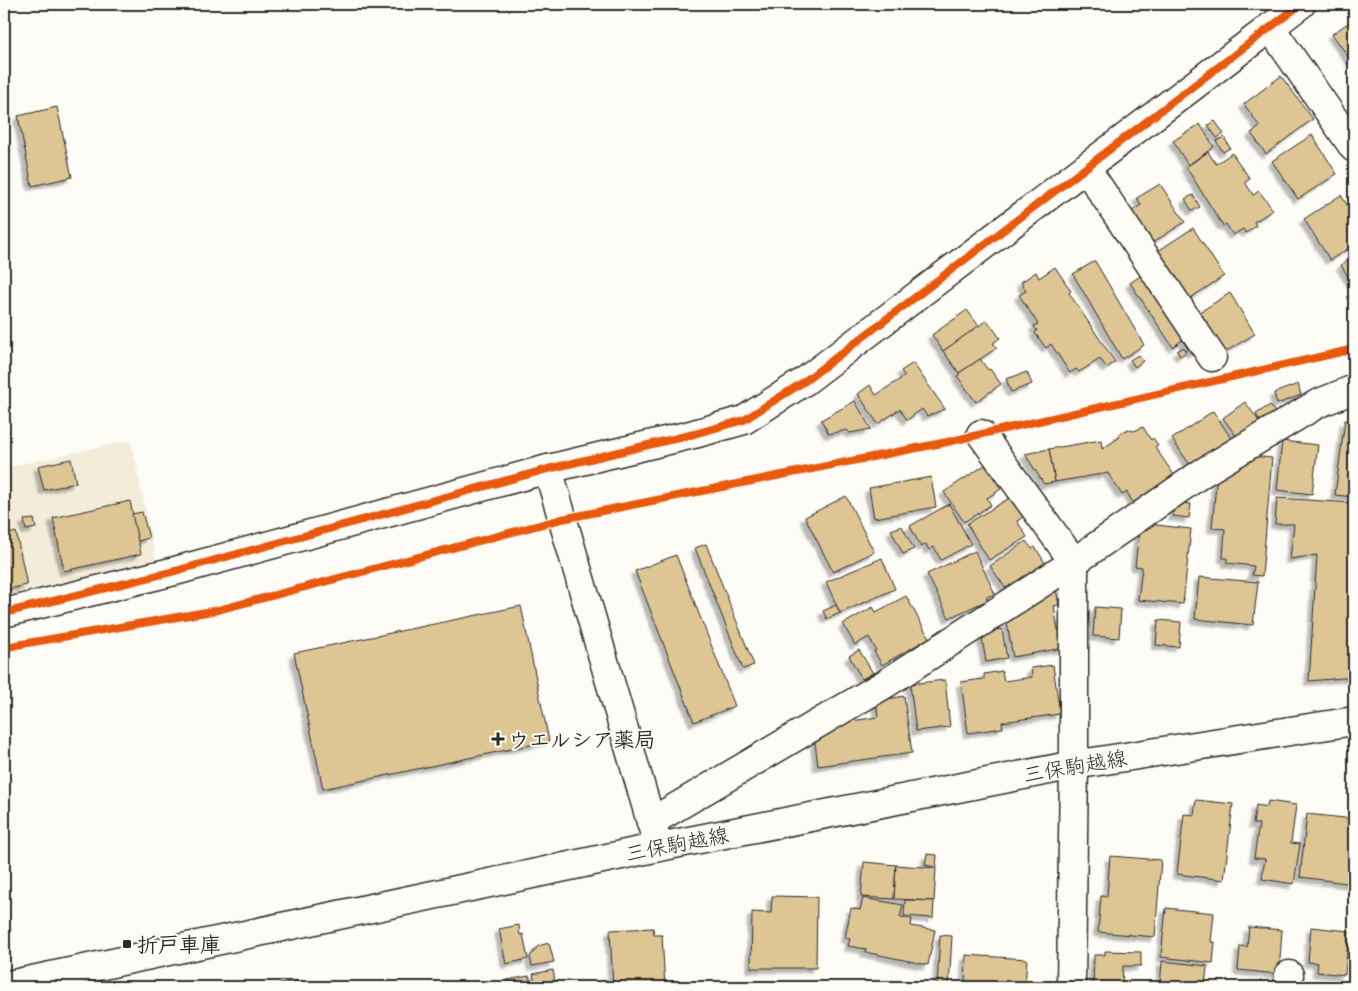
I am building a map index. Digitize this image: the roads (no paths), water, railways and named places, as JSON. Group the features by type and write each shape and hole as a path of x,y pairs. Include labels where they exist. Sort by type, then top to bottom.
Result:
{"street":[{"path":"4,613 175,571 548,469 744,420 805,381 1300,4"},
{"path":"1270,27 1354,148"},
{"path":"1086,168 1212,356"},
{"path":"651,822 885,684 1074,562 1202,473 1317,404 1354,389"},
{"path":"981,434 1074,562 1071,987"},
{"path":"548,469 659,847"},
{"name":"三保駒越線","path":"4,986 659,847 1074,765 1354,721"}],"place":[{"name":"ウエルシア薬局","path":"498,739"},
{"name":"折戸車庫","path":"127,944"}]}
